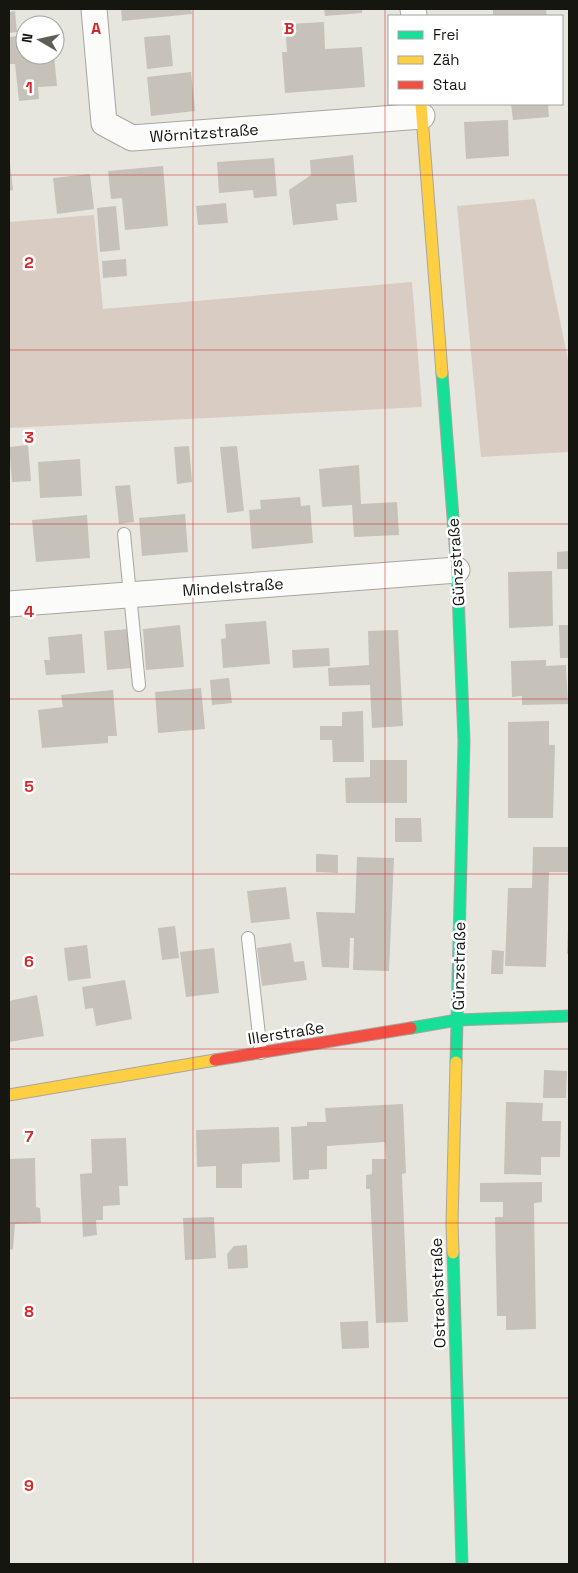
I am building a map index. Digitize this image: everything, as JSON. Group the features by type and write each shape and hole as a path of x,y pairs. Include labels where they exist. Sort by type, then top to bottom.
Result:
{"street":[{"name":"Wörnitzstraße","path":"94,9 104,123 132,138 421,110"},
{"name":"Günzstraße","path":"421,110 457,570 464,741 457,1020"},
{"name":"Mindelstraße","path":"9,604 457,570"},
{"name":"Illerstraße","path":"9,1095 457,1020 569,1016"},
{"name":"Ostrachstraße","path":"457,1020 452,1224 462,1564"}],"lane":[{"path":"124,534 139,685"},
{"path":"248,938 260,1053"}],"shaded area":[{"path":"535,199 569,365 569,452 481,457 457,206"},
{"path":"94,215 103,309 412,282 422,407 9,428 9,222"}],"building":[{"path":"121,9 191,9 192,14 122,21"},
{"path":"324,9 362,9 362,13 325,16"},
{"path":"493,9 546,9 547,15 493,15"},
{"path":"15,11 15,32 9,33 9,12"},
{"path":"324,22 325,49 362,47 365,87 285,93 282,52 287,52 286,36 290,36 289,24"},
{"path":"170,35 173,66 147,69 144,37"},
{"path":"15,36 15,64 9,64 9,37"},
{"path":"15,65 55,65 57,86 38,87 39,99 19,101"},
{"path":"191,72 195,111 151,116 147,77"},
{"path":"511,105 548,105 549,117 513,120"},
{"path":"508,120 509,156 466,159 464,122"},
{"path":"353,155 357,202 336,204 338,220 293,225 289,190 311,175 310,160"},
{"path":"274,158 277,196 254,198 253,190 219,193 217,162"},
{"path":"9,163 13,190 9,191"},
{"path":"163,166 168,226 125,230 122,198 111,199 108,171"},
{"path":"90,174 94,209 57,214 53,178"},
{"path":"226,203 228,223 198,225 196,206"},
{"path":"116,206 120,250 100,252 97,208"},
{"path":"126,259 127,276 103,278 102,261"},
{"path":"28,445 31,481 12,482 9,447"},
{"path":"189,446 192,482 177,484 174,447"},
{"path":"237,446 244,511 227,513 220,447"},
{"path":"80,459 82,496 40,498 38,462"},
{"path":"359,465 361,504 397,502 399,535 354,537 352,505 322,507 319,469"},
{"path":"130,485 134,522 119,524 115,486"},
{"path":"300,497 301,506 310,505 313,543 252,549 249,510 261,509 260,500"},
{"path":"185,514 188,552 142,556 139,518"},
{"path":"87,515 90,558 36,562 32,520"},
{"path":"569,551 569,569 557,569 557,552"},
{"path":"552,571 553,626 509,628 508,572"},
{"path":"266,621 270,664 223,668 221,639 226,638 225,624"},
{"path":"180,625 184,667 146,670 143,629"},
{"path":"559,625 569,625 569,658 560,658"},
{"path":"128,629 132,668 107,670 104,631"},
{"path":"398,630 403,726 372,728 370,685 329,686 328,668 369,665 368,631"},
{"path":"82,634 85,673 46,675 44,660 50,660 48,637"},
{"path":"329,648 330,666 293,668 292,650"},
{"path":"546,660 546,666 566,665 568,704 522,705 522,696 512,697 511,661"},
{"path":"229,678 232,703 212,705 210,680"},
{"path":"201,688 205,729 158,733 155,692"},
{"path":"113,690 117,736 108,736 108,743 42,748 38,710 63,707 61,695"},
{"path":"363,711 364,762 333,762 332,740 320,740 320,726 342,726 342,712"},
{"path":"549,721 549,745 555,745 553,818 508,818 508,722"},
{"path":"370,760 407,760 407,803 346,803 345,778 370,777"},
{"path":"395,818 421,818 422,842 395,842"},
{"path":"533,847 568,847 569,872 549,872 546,967 505,966 508,888 532,888"},
{"path":"316,854 338,855 338,873 316,872"},
{"path":"357,857 394,858 389,971 353,970 354,938 350,938 349,968 322,967 316,912 355,913"},
{"path":"286,887 290,919 251,923 247,891"},
{"path":"175,926 179,958 162,960 158,928"},
{"path":"568,928 569,954 567,954"},
{"path":"291,943 294,962 304,961 307,980 262,986 257,948"},
{"path":"87,945 91,978 68,981 64,948"},
{"path":"214,948 219,993 186,997 180,952"},
{"path":"492,950 504,951 503,974 491,974"},
{"path":"125,980 132,1019 96,1026 93,1008 85,1009 82,987"},
{"path":"37,995 44,1036 9,1042 9,1001"},
{"path":"544,1070 567,1071 566,1098 543,1098"},
{"path":"506,1102 543,1103 542,1121 561,1121 560,1157 541,1157 541,1175 504,1174"},
{"path":"403,1104 406,1173 402,1174 408,1322 376,1323 370,1189 366,1189 366,1175 372,1174 372,1159 386,1159 385,1142 327,1146 327,1169 309,1170 309,1179 293,1180 291,1127 307,1126 307,1122 326,1122 325,1108"},
{"path":"279,1127 280,1162 242,1164 242,1188 216,1188 216,1166 197,1167 196,1130"},
{"path":"126,1138 128,1186 119,1186 120,1205 103,1206 103,1220 96,1220 97,1235 83,1237 80,1174 92,1173 91,1139"},
{"path":"35,1158 36,1207 40,1208 41,1223 15,1224 13,1249 9,1250 9,1159"},
{"path":"542,1182 542,1202 534,1203 536,1329 506,1330 506,1316 497,1316 495,1217 503,1217 503,1202 480,1202 480,1183"},
{"path":"214,1217 216,1258 185,1260 183,1218"},
{"path":"247,1245 248,1268 228,1269 227,1254 234,1246"},
{"path":"368,1321 369,1348 342,1349 340,1322"}],"traffic: fast":[{"path":"442,373 457,570 464,741 456,1062"},
{"path":"411,1028 457,1020 569,1016"},
{"path":"453,1253 462,1564"}],"traffic: slow":[{"path":"421,105 442,373"},
{"path":"9,1095 215,1060"},
{"path":"453,1253 456,1062"}],"traffic: jam":[{"path":"215,1060 411,1028"}]}
